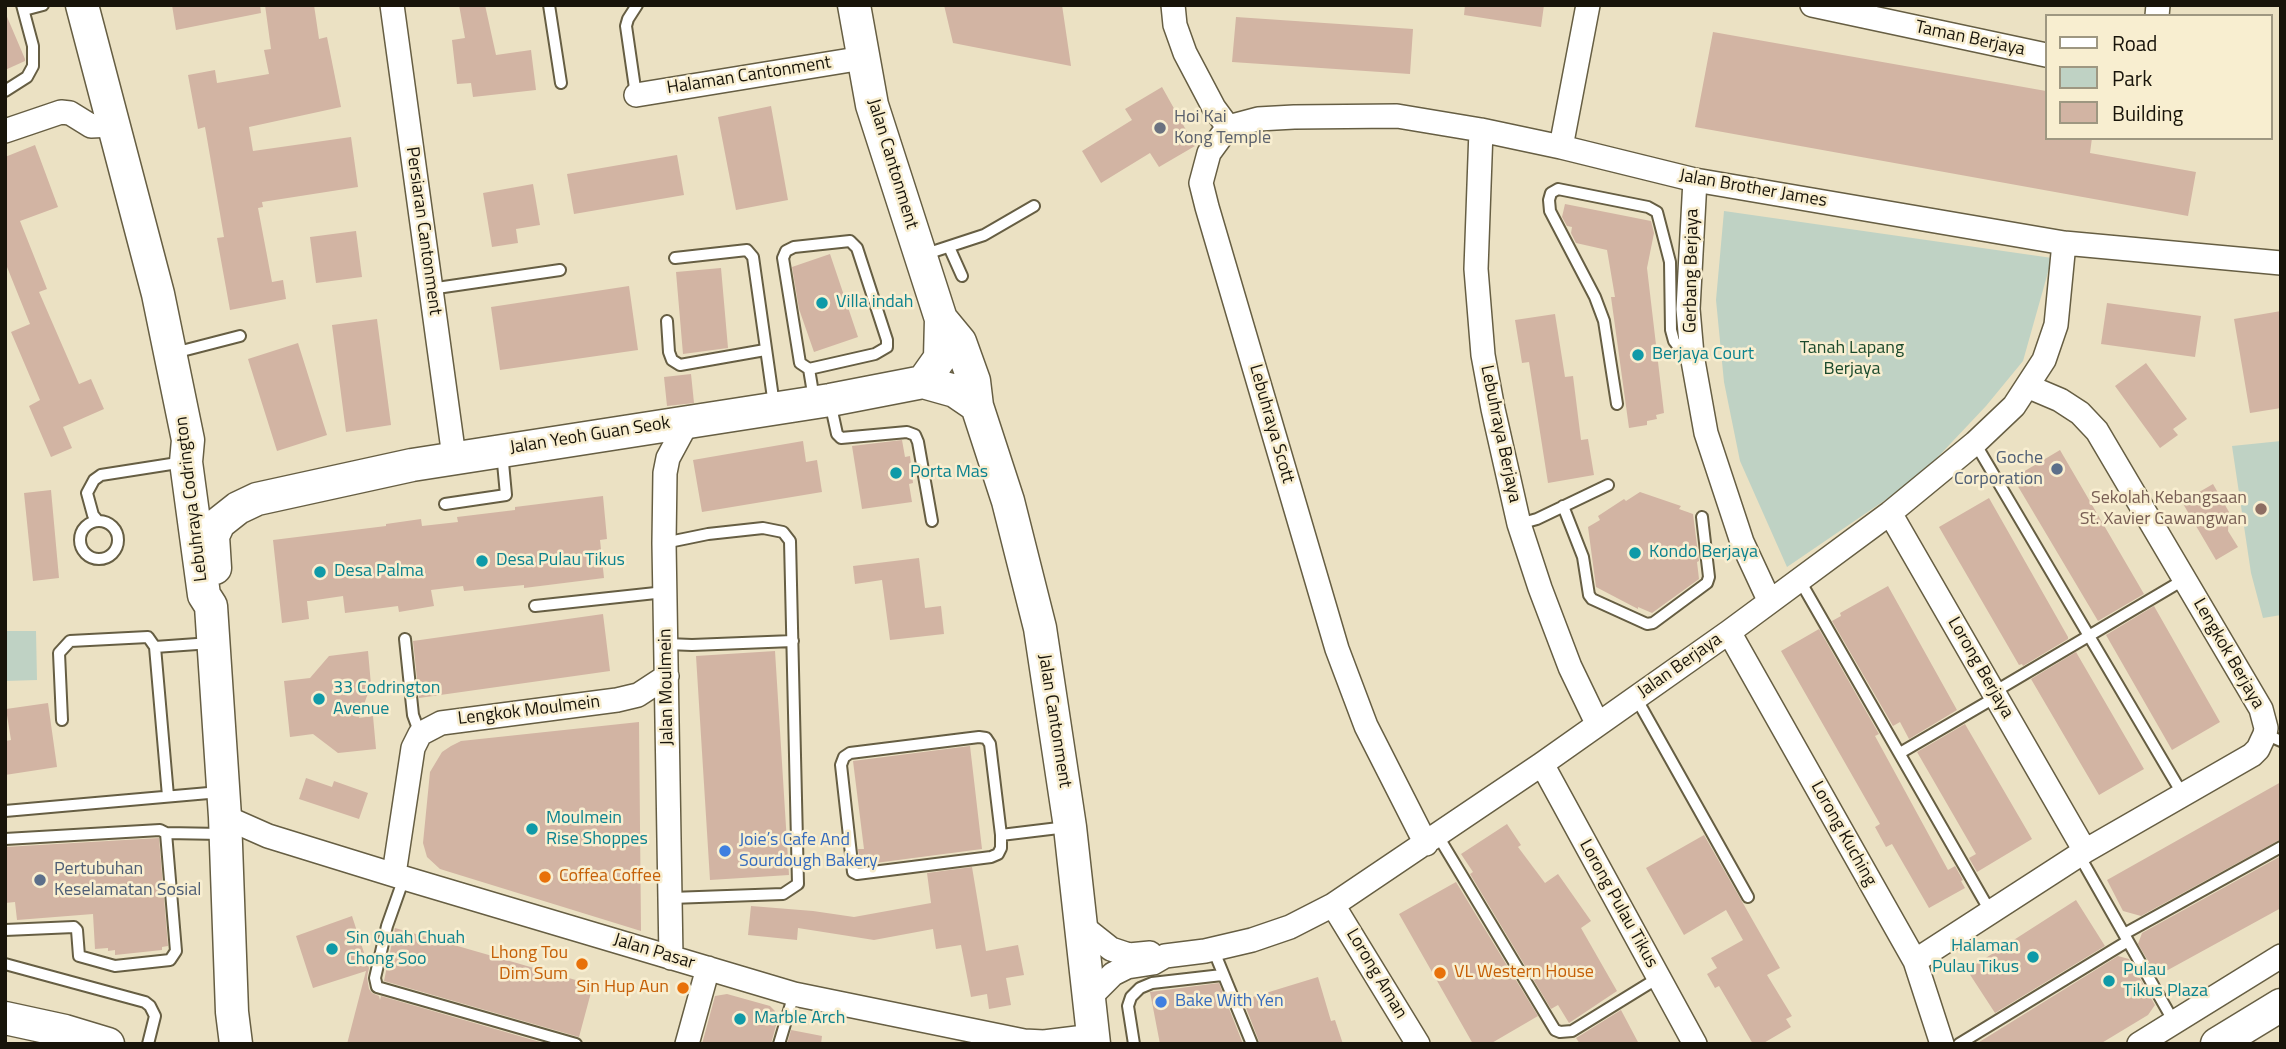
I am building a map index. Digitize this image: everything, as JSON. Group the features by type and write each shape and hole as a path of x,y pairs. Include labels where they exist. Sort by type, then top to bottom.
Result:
{"street":[{"name":"Lebuhraya Codrington","path":"82,5 158,294 171,354 187,451 204,595 211,606 225,814 232,1012 236,1044"},
{"name":"Persiaran Cantonment","path":"392,5 454,457"},
{"name":"Jalan Cantonment","path":"854,5 872,105 887,155 935,251 941,319 940,358 923,382"},
{"path":"1173,5 1175,25 1185,53 1214,108 1228,127"},
{"path":"1561,147 1588,5"},
{"name":"Taman Berjaya","path":"1812,5 2044,55"},
{"name":"Halaman Cantonment","path":"636,95 863,58"},
{"path":"5,131 61,112 70,113 90,126 113,125"},
{"name":"Jalan Brother James","path":"1228,127 1258,119 1337,115 1397,116 1561,147 1695,180 2064,243 2281,263"},
{"name":"Lebuhraya Scott","path":"1228,127 1209,153 1201,183 1207,207 1338,649 1366,726 1432,840"},
{"name":"Lebuhraya Berjaya","path":"1481,130 1476,270 1483,355 1493,409 1519,524 1540,588 1570,667 1597,723"},
{"name":"Gerbang Berjaya","path":"1695,180 1688,309 1692,355 1706,433 1742,542 1769,600"},
{"name":"Jalan Berjaya","path":"1089,998 1113,974 1127,967 1153,963 1166,956 1252,940 1290,927 1333,905 1542,764 1729,632 1890,513 1975,443 2014,406 2028,386 2044,360 2056,325 2064,243"},
{"name":"Jalan Cantonment","path":"941,319 960,342 974,381 977,405 1008,501 1040,628 1070,827 1094,1040"},
{"path":"923,382 955,391 977,405"},
{"name":"Jalan Yeoh Guan Seok","path":"211,606 216,593 214,536 219,523 228,514 257,499 454,457 822,401 923,382"},
{"name":"Lengkok Berjaya","path":"1915,961 2082,853 2252,755 2273,738 2266,728 2261,709 2097,431 2080,413 2060,400 2028,386"},
{"name":"Jalan Moulmein","path":"671,958 665,473 668,458 688,421"},
{"name":"Jalan Yeoh Guan Seok","path":"187,451 219,494 257,499"},
{"name":"Lorong Berjaya","path":"1890,513 2069,823 2082,853"},
{"name":"Lorong Kuching","path":"1729,632 1915,961 1942,1044"},
{"name":"Lengkok Moulmein","path":"421,734 441,723 617,700 638,695 667,676"},
{"name":"Lengkok Moulmein","path":"617,700 653,706 668,726"},
{"path":"399,876 413,748 421,734"},
{"name":"Lorong Pulau Tikus","path":"1542,764 1695,1044"},
{"name":"Jalan Pasar","path":"225,814 268,836 794,994 1024,1041 1094,1040"},
{"path":"2069,823 2094,832 2118,832"},
{"name":"Lorong Aman","path":"1333,905 1418,1044"},
{"name":"Jalan Berjaya","path":"1082,926 1111,949 1129,955 1154,953 1166,956"},
{"path":"2139,1044 2281,956"},
{"path":"687,1044 708,968"},
{"path":"2228,1037 2281,1005"},
{"path":"5,1018 108,1044"}],"lane":[{"path":"5,92 27,77 33,66 33,46 23,8 43,5"},
{"path":"549,5 561,83"},
{"path":"636,95 626,26 638,5"},
{"path":"1617,404 1604,321 1595,297 1550,211 1551,193 1558,189 1648,207 1657,212 1670,262 1671,330 1674,341 1681,350 1692,355"},
{"path":"962,276 935,251 984,235 1034,206"},
{"path":"809,369 876,354 887,346 857,248 850,241 794,247 786,251 783,258 800,363 809,369 841,438 907,432 915,435 932,521"},
{"path":"675,258 747,250 753,257 775,408"},
{"path":"430,289 560,271"},
{"path":"667,321 669,352 672,360 680,365 765,350"},
{"path":"171,354 240,336"},
{"path":"1975,443 2183,795"},
{"path":"444,504 506,495 501,449"},
{"path":"97,521 87,493 94,480 101,475 187,451"},
{"path":"1519,524 1608,485"},
{"path":"1563,506 1583,558 1589,595 1592,599 1647,624 1663,616 1707,583 1709,577 1702,517"},
{"path":"664,543 708,534 763,528 783,532 790,541 793,641 797,884 783,894 671,898"},
{"path":"1799,579 1990,911"},
{"path":"1899,753 2185,579"},
{"path":"535,606 666,592"},
{"path":"62,720 59,653 70,640 148,637 155,648 168,796"},
{"path":"405,639 413,715 421,734"},
{"path":"667,644 793,641"},
{"path":"155,648 213,643"},
{"path":"1636,696 1748,897"},
{"path":"986,738 990,744 1001,835 1002,848 998,854 991,857 857,874 853,872 841,765 844,757 850,753 986,738"},
{"path":"5,811 168,796 225,814"},
{"path":"5,839 160,830 166,833 225,814"},
{"path":"1001,835 1070,827"},
{"path":"5,930 74,927 77,930 78,953 82,958 115,966 164,962 173,957 176,951 166,833"},
{"path":"1432,840 1555,1030 1572,1031 1658,978"},
{"path":"1959,1044 2126,937 2281,847"},
{"path":"2082,853 2174,1022"},
{"path":"399,876 375,978 376,987 576,1044"},
{"path":"1213,949 1252,1044"},
{"path":"5,964 145,1002 155,1016 148,1044"},
{"path":"1134,1044 1128,1006 1131,997 1140,988 1152,983 1222,975"},
{"path":"779,1044 794,994"},
{"path":"2228,1037 2281,1020"}],"green space":[{"name":"Tanah Lapang Berjaya","path":"1724,211 2052,258 2023,361 1986,406 1919,477 1787,567 1740,461 1724,382 1716,300"},
{"path":"2281,441 2281,615 2263,618 2251,573 2232,446"},
{"path":"5,631 36,631 37,680 5,681"}],"building":[{"path":"172,5 260,5 261,13 176,30"},
{"path":"265,5 314,5 319,39 327,37 341,107 249,127 253,151 351,137 358,187 262,202 263,207 258,208 272,282 283,280 286,299 230,310 217,238 224,237 205,127 198,129 188,75 215,70 217,83 269,74 264,50 271,49"},
{"path":"459,5 485,5 496,55 531,50 536,90 473,97 471,83 457,84 452,40 465,38"},
{"path":"944,5 1062,5 1071,66 953,43"},
{"path":"1465,5 1544,5 1541,27 1464,15"},
{"path":"5,12 25,61 5,70"},
{"path":"1236,17 1413,29 1410,74 1232,62"},
{"path":"1713,32 2044,91 2044,140 2092,140 2090,153 2196,172 2188,216 1695,127"},
{"path":"1162,87 1195,146 1159,167 1150,153 1101,183 1082,151 1132,120 1125,109"},
{"path":"771,106 788,200 736,210 718,117"},
{"path":"35,145 58,207 20,221 47,289 39,292 79,384 91,379 104,409 63,427 72,448 51,457 29,406 40,400 11,332 30,324 5,262 5,157"},
{"path":"677,155 684,195 574,214 567,174"},
{"path":"533,184 540,225 516,229 518,243 492,247 483,193"},
{"name":"Berjaya Court","path":"1565,204 1651,221 1654,233 1647,268 1664,413 1656,415 1657,419 1647,421 1647,425 1629,428 1611,297 1615,297 1607,250 1576,243 1571,233 1572,227 1567,226 1562,217"},
{"path":"356,231 362,277 316,283 310,237"},
{"name":"Villa indah","path":"830,254 858,337 814,352 799,309 792,267"},
{"path":"721,268 728,348 683,354 676,272"},
{"path":"629,286 638,350 500,370 491,307"},
{"path":"2107,303 2201,316 2195,357 2101,344"},
{"path":"2281,311 2281,408 2250,413 2234,319"},
{"path":"1555,314 1565,377 1573,376 1581,440 1588,439 1594,475 1548,483 1529,362 1522,363 1515,320"},
{"path":"377,319 391,425 346,432 332,325"},
{"path":"298,343 327,435 277,451 248,359"},
{"path":"2146,363 2187,419 2173,429 2178,435 2160,448 2115,386"},
{"path":"691,374 694,403 667,406 664,377"},
{"name":"Porta Mas","path":"902,440 905,457 910,456 913,483 909,484 912,502 862,509 852,446"},
{"path":"803,441 806,462 817,460 822,492 702,512 693,460"},
{"path":"2060,450 2144,594 2098,621 2013,478"},
{"path":"2213,484 2229,512 2228,531 2238,547 2216,560 2182,502"},
{"path":"51,490 59,578 33,581 24,493"},
{"name":"Kondo Berjaya","path":"1640,492 1681,506 1679,509 1693,514 1699,561 1699,579 1652,613 1638,609 1596,587 1588,527 1600,520 1598,516"},
{"path":"603,496 607,539 600,540 604,578 524,588 524,585 464,591 463,586 431,590 434,606 399,612 398,606 345,613 343,596 307,601 309,619 282,623 273,540 421,519 422,526 458,522 457,517"},
{"path":"1989,498 2068,637 2023,666 2019,665 1939,527"},
{"path":"919,558 925,608 941,606 944,634 890,640 882,580 855,584 853,566"},
{"path":"1888,586 1957,710 1909,739 1900,722 1893,726 1832,621 1841,616 1840,613"},
{"path":"2154,606 2220,722 2172,750 2106,635"},
{"path":"603,614 610,671 419,698 413,641"},
{"path":"1819,629 1879,734 1875,736 1948,870 1955,866 1963,880 1961,881 1965,888 1929,908 1892,844 1886,847 1875,827 1880,824 1781,651"},
{"name":"33 Codrington Avenue","path":"368,651 371,685 359,718 373,716 376,749 338,753 313,734 290,737 284,681 310,678 329,656"},
{"path":"775,651 789,875 710,880 696,656"},
{"path":"2076,652 2144,769 2099,795 2031,679"},
{"path":"48,703 57,767 5,775 5,741 11,740 6,709"},
{"name":"Moulmein Rise Shoppes","path":"639,722 641,931 440,869 427,857 423,843 430,772 442,752 451,746 461,741"},
{"path":"1965,724 2032,839 1977,872 1969,858 1976,854 1917,752"},
{"path":"970,746 982,849 860,865 858,849 864,849 853,761"},
{"path":"306,778 332,787 334,781 368,793 359,819 299,799"},
{"path":"2281,782 2281,839 2141,916 2123,911 2107,880"},
{"path":"1507,824 1521,845 1518,847 1545,883 1558,874 1591,921 1581,928 1617,991 1569,1023 1558,1005 1551,1009 1470,874 1473,872 1461,854"},
{"path":"1704,835 1780,968 1767,975 1792,1016 1786,1019 1791,1027 1762,1044 1753,1044 1719,986 1715,988 1707,974 1717,968 1711,958 1743,940 1726,910 1684,935 1646,868"},
{"path":"159,838 168,946 162,947 162,950 115,955 115,950 95,949 93,914 17,920 15,902 5,903 5,847"},
{"path":"2281,856 2281,908 2157,976 2138,944 2142,933"},
{"path":"972,867 986,951 1018,945 1024,975 1006,978 1011,1005 989,1009 987,994 971,997 961,945 936,949 933,929 874,940 798,928 797,940 748,935 751,906 854,917 931,903 927,873"},
{"path":"1456,882 1538,1016 1490,1044 1473,1044 1399,914"},
{"name":"Halaman Pulau Tikus","path":"2076,900 2105,946 1995,1013 1967,970"},
{"path":"352,916 369,968 369,989 379,996 380,1000 381,996 547,1044 347,1044 366,971 313,988 296,936"},
{"path":"395,928 593,985 579,1037 384,981"},
{"name":"Pulau Tikus Plaza","path":"2118,956 2129,959 2155,1005 2148,1015 2100,1044 1976,1044"},
{"path":"1318,977 1331,1021 1335,1020 1343,1044 1260,1044 1243,1000"},
{"path":"1219,983 1243,1044 1160,1044 1150,992"},
{"name":"Marble Arch","path":"727,994 770,1006 775,1011 777,1022 771,1044 702,1044 715,996"},
{"path":"1621,1010 1639,1044 1580,1044 1576,1038"},
{"path":"791,1030 822,1036 821,1044 787,1044"}],"place":[{"name":"Hoi Kai Kong Temple","path":"1160,128"},
{"name":"Villa indah","path":"822,303"},
{"name":"Berjaya Court","path":"1638,355"},
{"name":"Goche Corporation","path":"2057,469"},
{"name":"Porta Mas","path":"896,473"},
{"name":"Sekolah Kebangsaan St. Xavier Cawangwan","path":"2261,509"},
{"name":"Kondo Berjaya","path":"1635,553"},
{"name":"Desa Pulau Tikus","path":"482,561"},
{"name":"Desa Palma","path":"320,572"},
{"name":"33 Codrington Avenue","path":"319,699"},
{"name":"Moulmein Rise Shoppes","path":"532,829"},
{"name":"Joie’s Cafe And Sourdough Bakery","path":"725,851"},
{"name":"Coffea Coffee","path":"545,877"},
{"name":"Pertubuhan Keselamatan Sosial","path":"40,880"},
{"name":"Sin Quah Chuah Chong Soo","path":"332,949"},
{"name":"Halaman Pulau Tikus","path":"2033,957"},
{"name":"Lhong Tou Dim Sum","path":"582,964"},
{"name":"VL Western House","path":"1440,973"},
{"name":"Pulau Tikus Plaza","path":"2109,981"},
{"name":"Sin Hup Aun","path":"683,988"},
{"name":"Bake With Yen","path":"1161,1002"},
{"name":"Marble Arch","path":"740,1019"}]}
